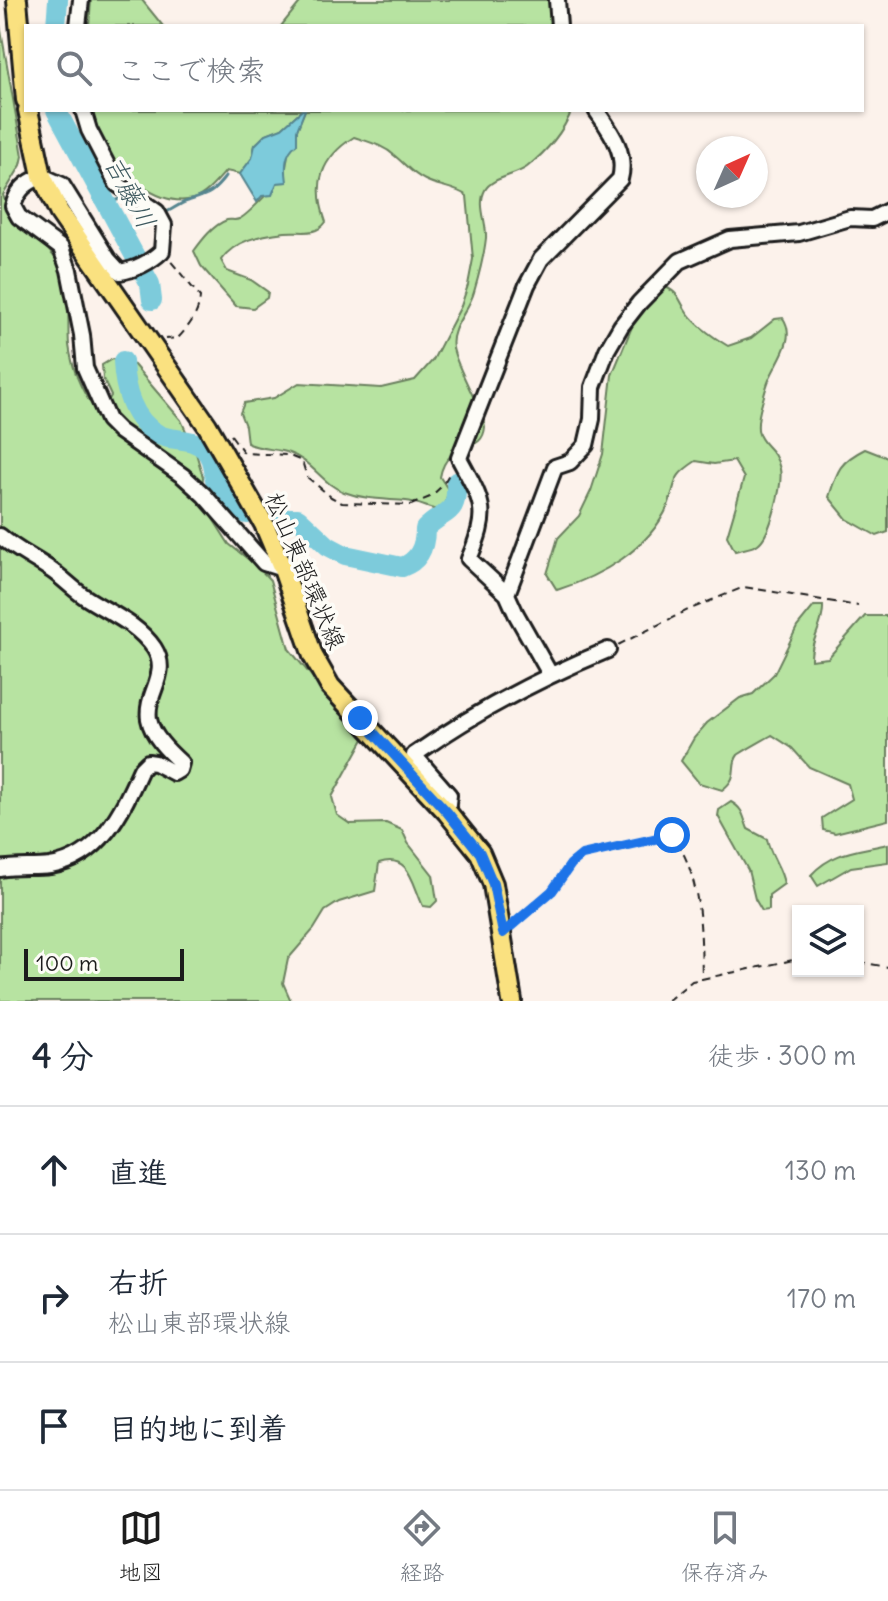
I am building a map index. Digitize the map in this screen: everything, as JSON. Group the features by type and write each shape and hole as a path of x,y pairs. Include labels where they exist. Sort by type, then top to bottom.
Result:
{"main road":[{"path":"17,0 24,78"},
{"name":"松山東部環状線","path":"28,112 42,176 73,234 199,413 229,461 264,524 313,656 330,686 447,812 480,853 493,884 512,1001"}],"street":[{"path":"78,24 81,0"},
{"path":"557,0 559,24"},
{"path":"84,112 89,130 117,184 157,212 164,225 162,251 151,262 120,272 108,259 62,185 42,176 26,183 17,193 13,206 19,217 61,248 80,322 85,368 108,420 194,485 264,563 283,569"},
{"path":"550,674 507,594 469,559 481,531 483,509 459,458 527,285 541,259 620,179 623,168 621,153 614,136 597,112"},
{"path":"507,594 555,467 570,462 586,445 592,419 593,387 607,350 621,326 660,280 680,261 730,239 799,233 850,218 872,219 888,211"},
{"path":"0,536 15,549 53,571 86,598 117,615 143,635 156,651 161,667 149,707 149,721 155,734 181,763 174,773 148,762 141,769 113,823 102,838 82,855 50,866 0,869"},
{"path":"447,812 449,795 414,755 456,725 550,674 608,650"}],"path":[{"path":"162,251 200,297 199,309 187,328 178,338 168,340"},
{"path":"226,430 244,453 287,455 302,461 307,477 342,503 411,505 430,497 442,486 459,458"},
{"path":"608,650 688,610 744,587 858,606"},
{"path":"503,933 552,891 571,864 582,855 672,835 686,853 694,887 701,940 702,980"},
{"path":"667,1001 692,981 792,960"},
{"path":"864,963 888,967"}],"green space":[{"path":"91,0 142,0 161,24 89,24"},
{"path":"302,0 559,0 564,24 283,24"},
{"path":"0,25 23,156 3,195 14,217 46,247 64,275 68,295 70,354 81,386 94,408 106,404 111,396 103,379 102,365 112,359 134,365 181,420 203,477 201,500 229,544 270,580 289,649 364,739 332,797 337,815 350,824 386,823 402,830 408,843 433,875 437,901 431,907 423,906 404,866 389,861 379,863 375,891 339,902 325,911 288,959 283,983 291,1001 0,1001"},
{"path":"91,112 300,112 255,145 252,158 240,174 226,171 211,187 193,199 167,198 141,186 119,167 101,141"},
{"path":"304,112 571,112 559,134 541,155 527,167 493,182 485,190 482,208 486,238 483,259 471,299 454,333 453,348 485,427 478,442 457,452 444,465 440,477 449,491 444,504 436,510 410,502 352,495 329,484 297,456 247,443 240,413 244,403 274,398 299,383 381,388 415,380 433,360 461,306 473,259 467,196 420,178 386,149 354,137 334,154 322,173 320,196 326,222 322,227 249,240 221,260 227,271 251,280 268,292 267,298 253,308 236,306 201,266 194,251 217,225 239,219 281,178 286,169 289,149 297,144 297,130"},
{"path":"666,287 677,295 696,322 728,346 751,338 775,319 783,318 787,326 787,342 768,383 758,418 760,436 777,459 780,469 780,485 771,520 758,544 735,551 727,536 744,478 734,461 714,464 696,461 678,476 659,522 636,548 606,569 557,590 547,574 558,538 579,516 591,491 603,454 612,375 636,317"},
{"path":"865,449 888,458 888,532 877,536 847,519 829,497 840,468"},
{"path":"814,606 823,606 823,613 811,660 828,658 865,616 888,616 888,820 835,833 823,830 822,818 852,799 848,784 809,767 792,748 772,735 738,755 733,776 722,790 699,783 681,761 707,723 740,698 753,694 774,674 797,627"},
{"path":"731,802 741,810 748,829 767,839 781,873 784,884 769,895 769,910 762,911 755,899 748,870 718,816 719,810"},
{"path":"888,844 888,862 851,867 818,886 811,875 837,856"}],"water":[{"path":"300,112 304,112 297,130 297,144 286,161 287,182 277,183 272,195 262,196 257,202 240,174 252,158 255,145 266,134 282,128"}],"waterway":[{"name":"吉藤川","path":"56,24 58,0"},
{"name":"吉藤川","path":"57,112 150,284 152,300"},
{"path":"164,213 210,193 226,176"},
{"path":"106,204 122,198 129,201"},
{"name":"吉藤川","path":"123,361 131,403 142,421 159,435 189,441 205,450 211,459 219,489 247,514"},
{"name":"吉藤川","path":"274,518 298,518 328,546 345,555 402,567 413,561 420,552 425,529 452,507 456,482"}],"route":[{"path":"360,718 447,812 480,853 493,884 503,933 552,891 571,864 582,855 672,835"}]}
